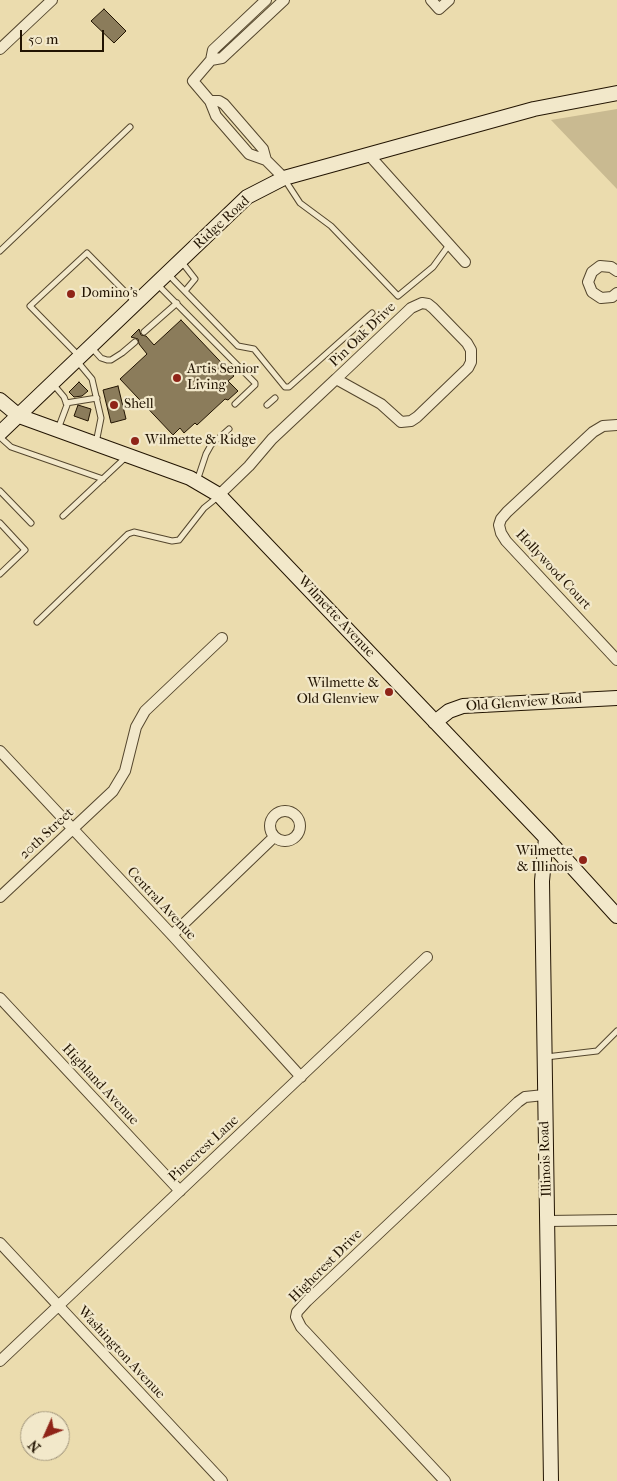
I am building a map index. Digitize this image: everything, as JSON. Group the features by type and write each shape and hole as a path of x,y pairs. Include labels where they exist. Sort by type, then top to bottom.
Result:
{"street":[{"path":"0,49 52,0"},
{"path":"266,0 213,50 211,60 193,81 210,101 216,116 250,154 266,160 284,178"},
{"path":"211,60 222,58 284,0"},
{"path":"430,0 439,9 449,0"},
{"name":"Ridge Road","path":"0,435 247,197 284,178 534,109 617,93"},
{"path":"369,155 465,262"},
{"path":"617,271 611,267 600,266 592,272 588,282 592,292 601,298 612,297 617,294"},
{"name":"Pin Oak Drive","path":"219,495 249,466 272,439 410,308 422,303 428,304 467,343 471,350 471,362 468,368 417,417 406,423 401,422 381,404 336,379"},
{"name":"Wilmette Avenue","path":"0,400 19,416 196,481 219,495 546,838 617,916"},
{"name":"Hollywood Court","path":"617,425 603,426 593,432 507,512 499,525 506,541 617,660"},
{"name":"20th Street","path":"0,897 112,791 125,771 136,727 144,711 222,638"},
{"name":"Old Glenview Road","path":"435,722 449,711 463,706 617,698"},
{"name":"Central Avenue","path":"0,751 172,934 301,1077"},
{"path":"172,934 274,837"},
{"name":"Illinois Road","path":"546,838 542,882 551,1481"},
{"name":"Pinecrest Lane","path":"0,1361 427,957"},
{"name":"Highland Avenue","path":"0,998 180,1191"},
{"name":"Highcrest Drive","path":"445,1481 301,1327 296,1317 297,1312 306,1301 518,1102 525,1097 544,1095"},
{"path":"548,1221 617,1220"},
{"name":"Washington Avenue","path":"0,1243 222,1481"}],"lane":[{"path":"0,251 130,127"},
{"path":"284,178 300,203 331,226 398,296 433,267 449,244"},
{"path":"96,443 102,418 92,379 78,359 30,306 87,253 136,304"},
{"path":"181,261 195,279 185,291"},
{"path":"168,273 238,346 254,349 285,386 289,388 372,313"},
{"path":"157,284 177,302 255,383 255,386 235,404"},
{"path":"144,332 177,302"},
{"path":"91,347 102,358 111,360 135,342"},
{"path":"53,383 64,396 66,403 58,430"},
{"path":"66,403 97,398"},
{"path":"267,405 275,398"},
{"path":"196,481 211,445 229,429"},
{"path":"0,435 11,447 103,479"},
{"path":"63,516 128,455"},
{"path":"0,491 31,523"},
{"path":"37,622 128,534 134,532 172,541 179,540 204,508 219,495"},
{"path":"0,524 25,550 0,574"},
{"path":"544,1057 597,1051 617,1031"}],"shaded area":[{"path":"617,109 617,189 551,120"}],"building":[{"path":"104,9 126,31 114,43 91,21"},
{"name":"Artis Senior Living","path":"181,320 234,376 228,381 238,391 228,400 225,399 197,425 195,423 184,433 180,428 173,435 120,379 147,354 139,344 138,339 131,337 139,329 141,335 146,336 154,345"},
{"path":"79,382 88,391 82,396 74,397 69,392"},
{"name":"Shell","path":"118,386 126,419 111,423 103,390"},
{"path":"78,405 91,409 88,421 74,416"}],"place":[{"name":"Domino's","path":"71,294"},
{"name":"Artis Senior Living","path":"177,378"},
{"name":"Shell","path":"114,405"},
{"name":"Wilmette & Ridge","path":"135,441"},
{"name":"Wilmette & Old Glenview","path":"389,692"},
{"name":"Wilmette & Illinois","path":"583,860"}]}
